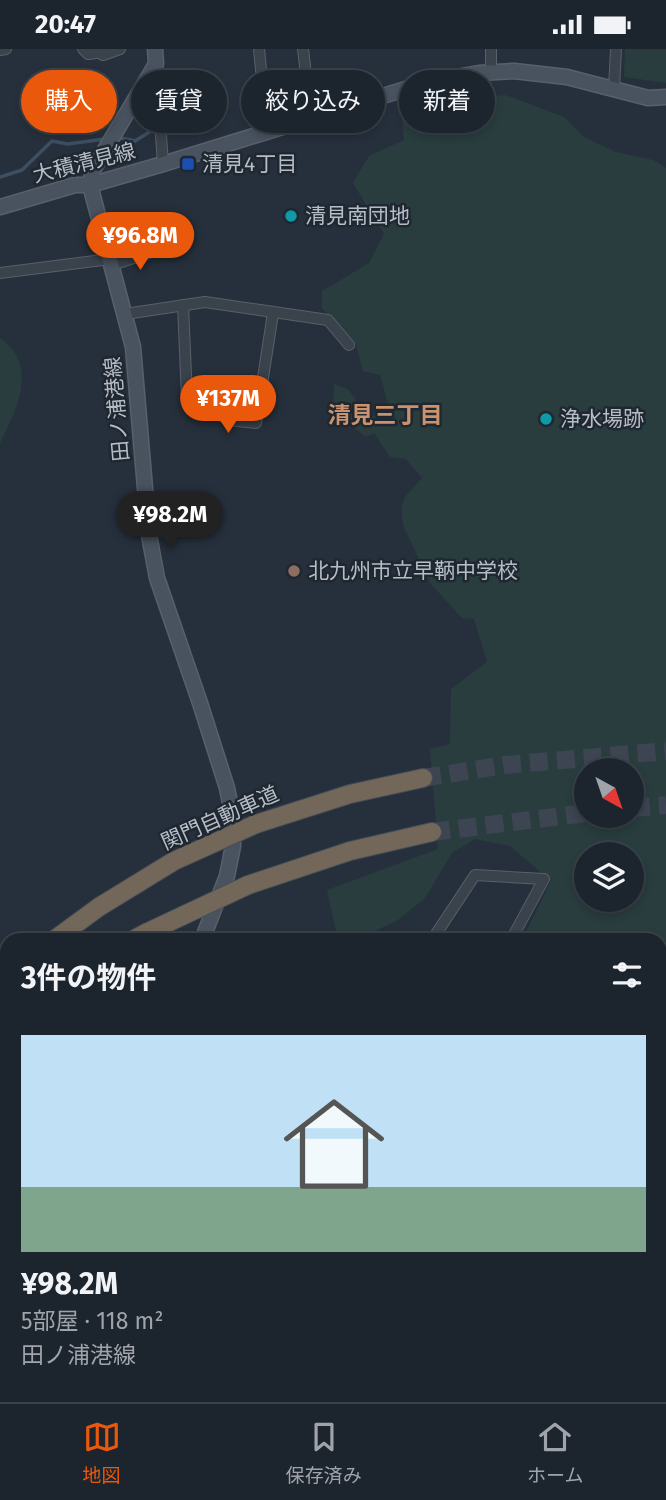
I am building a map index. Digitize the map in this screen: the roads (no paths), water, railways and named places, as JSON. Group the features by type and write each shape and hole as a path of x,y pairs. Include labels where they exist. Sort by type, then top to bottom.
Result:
{"highway":[{"name":"関門自動車道","path":"64,933 99,907 174,861 256,824 350,793 423,778"},
{"path":"145,933 248,885 350,851 432,832"}],"main road":[{"path":"90,185 93,170 156,64 155,49"},
{"name":"大積清見線","path":"495,71 567,77 648,98 666,97"},
{"name":"大積清見線","path":"0,207 75,185 90,185 261,133"},
{"name":"田ノ浦港線","path":"90,185 133,347 149,535 158,578 216,752 233,818 233,846 227,876 205,933"}],"street":[{"path":"0,50 6,49"},
{"path":"83,49 88,54 94,51 103,55 120,49"},
{"path":"260,49 261,70"},
{"path":"303,49 305,70"},
{"path":"491,49 491,70"},
{"path":"614,89 616,49"},
{"path":"156,64 163,164"},
{"path":"0,273 111,262 158,250"},
{"path":"125,314 205,302 328,320 349,345"},
{"path":"183,305 187,398 229,420 256,423 273,313"},
{"path":"437,933 475,875 544,879 515,933"}],"waterway":[{"path":"116,137 135,141 148,133"},
{"path":"0,177 22,170 52,141 68,144 105,139"}],"tunnel":[{"path":"423,778 505,765 666,751"},
{"path":"644,807 666,805"},
{"path":"432,832 574,814"}],"place":[{"name":"清見4丁目","path":"188,164"},
{"name":"清見南団地","path":"291,216"},
{"name":"浄水場跡","path":"546,419"},
{"name":"北九州市立早鞆中学校","path":"294,571"}],"district":[{"name":"清見三丁目","path":"385,415"}]}
